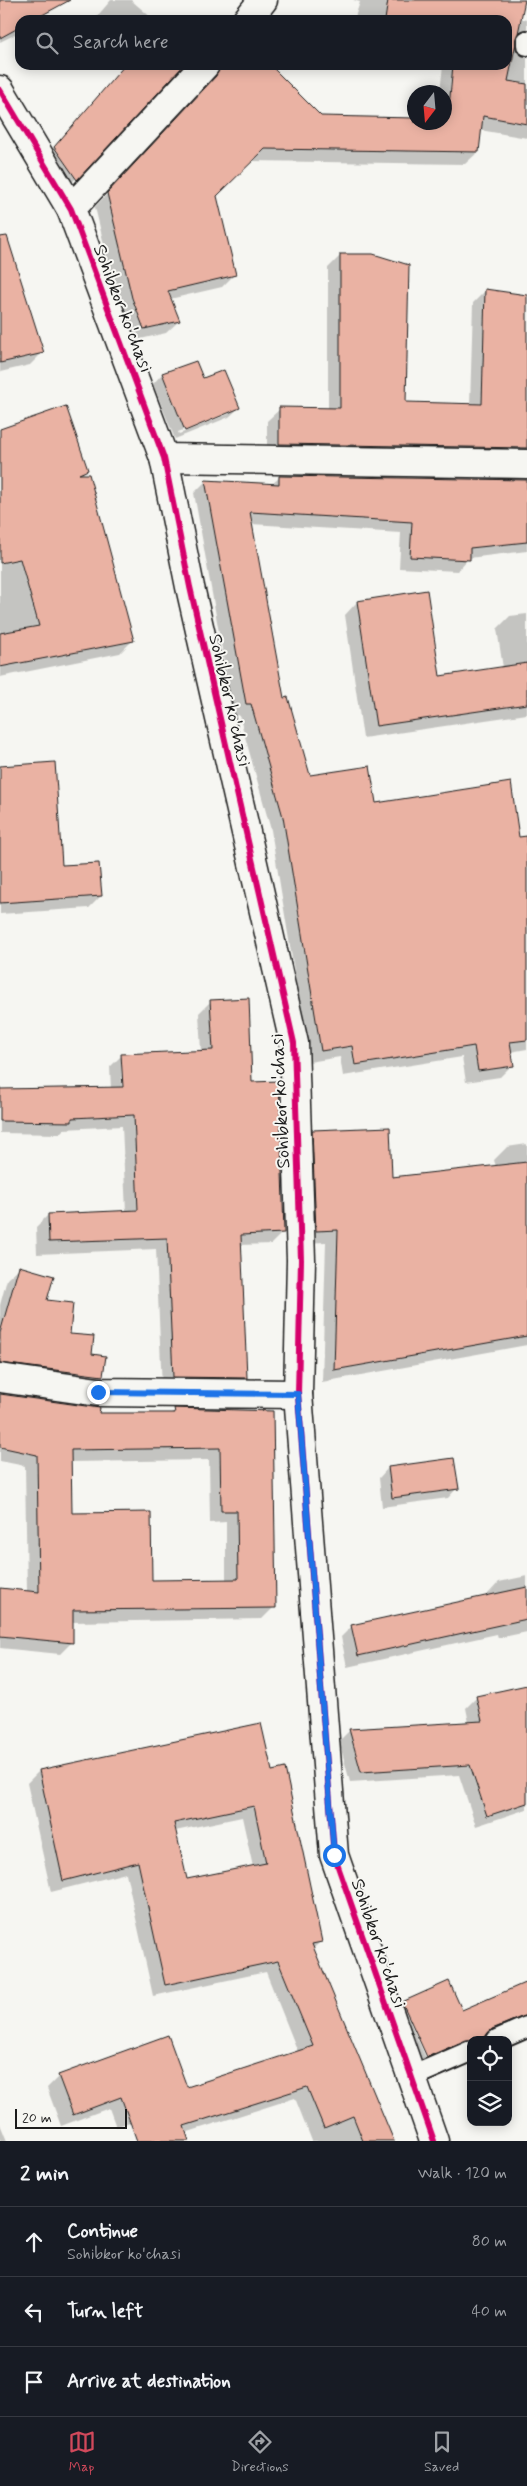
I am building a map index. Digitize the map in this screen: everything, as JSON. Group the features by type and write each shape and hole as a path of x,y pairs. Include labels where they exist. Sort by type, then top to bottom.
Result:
{"street":[{"path":"251,15 263,0"},
{"path":"71,210 200,70"},
{"name":"Sohibkor ko'chasi","path":"0,90 71,210 164,458 190,587 294,1042 301,1260 298,1394 334,1855 434,2141"},
{"path":"164,458 527,464"},
{"path":"0,1378 98,1392 298,1394"}],"lane":[{"path":"506,2036 527,2026"},
{"path":"411,2077 467,2053"}],"building":[{"path":"0,0 70,0 42,15 15,15 15,30 0,38"},
{"path":"388,0 525,0 512,62 512,15 386,15"},
{"path":"121,70 179,70 77,180 54,147"},
{"path":"218,70 275,70 321,116 407,118 407,130 452,130 453,70 510,70 508,81 527,84 527,124 483,116 479,152 265,149 217,196 236,275 168,291 180,321 144,329 132,298 107,193 216,76"},
{"path":"7,236 44,353 0,363 0,237"},
{"path":"340,254 373,254 409,265 406,402 482,404 485,289 527,295 527,448 279,444 279,407 340,408"},
{"path":"196,361 203,378 224,370 240,408 185,431 162,373"},
{"path":"66,406 88,470 79,474 89,474 134,641 0,667 0,633 39,626 20,559 0,563 0,429"},
{"path":"279,476 527,480 527,542 470,548 470,560 410,557 412,522 250,512 284,698 288,697 310,775 370,766 376,803 511,782 519,837 527,836 527,1040 510,1042 514,1066 478,1071 474,1046 355,1065 352,1046 321,1051 283,817 251,704 246,704 205,480 279,484"},
{"path":"427,590 440,676 527,663 527,704 376,726 357,601"},
{"path":"55,762 62,865 99,863 102,896 0,903 0,766"},
{"path":"249,998 252,1082 279,1081 284,1233 241,1235 247,1378 173,1377 167,1238 49,1242 48,1214 138,1210 134,1115 72,1118 72,1122 0,1121 0,1089 123,1087 121,1054 213,1050 210,1000"},
{"path":"390,1127 392,1177 527,1162 527,1336 334,1370 338,1230 316,1231 312,1130"},
{"path":"19,1266 54,1276 47,1300 73,1303 70,1334 94,1336 92,1354 106,1356 103,1376 0,1363 0,1333"},
{"path":"0,1394 100,1408 99,1413 175,1413 174,1408 273,1411 276,1608 73,1610 73,1643 0,1636 0,1588 39,1592 37,1455 0,1447","holes":["220,1448 221,1511 237,1511 238,1579 152,1580 151,1512 72,1513 71,1450"]},
{"path":"454,1458 459,1489 392,1498 388,1467"},
{"path":"527,1587 527,1619 358,1656 351,1625"},
{"path":"527,1685 527,1803 487,1816 470,1765 361,1772 349,1729 482,1721 476,1696"},
{"path":"261,1723 272,1771 285,1768 322,1942 312,1944 394,2141 363,2141 353,2116 324,2128 307,2087 184,2126 189,2141 137,2141 121,2097 73,2115 58,2075 168,2035 187,2087 313,2046 278,1961 165,1985 138,1862 63,1881 39,1770","holes":["254,1806 266,1863 187,1879 174,1823"]},
{"path":"449,1981 462,2010 527,1982 527,2015 492,2029 486,2036 467,2036 467,2040 427,2057 402,2002"}],"cycle path":[{"path":"0,90 71,209 164,458 190,587 294,1043 301,1260 298,1394 334,1855 434,2141"}],"route":[{"path":"98,1392 298,1394 334,1855"}]}
